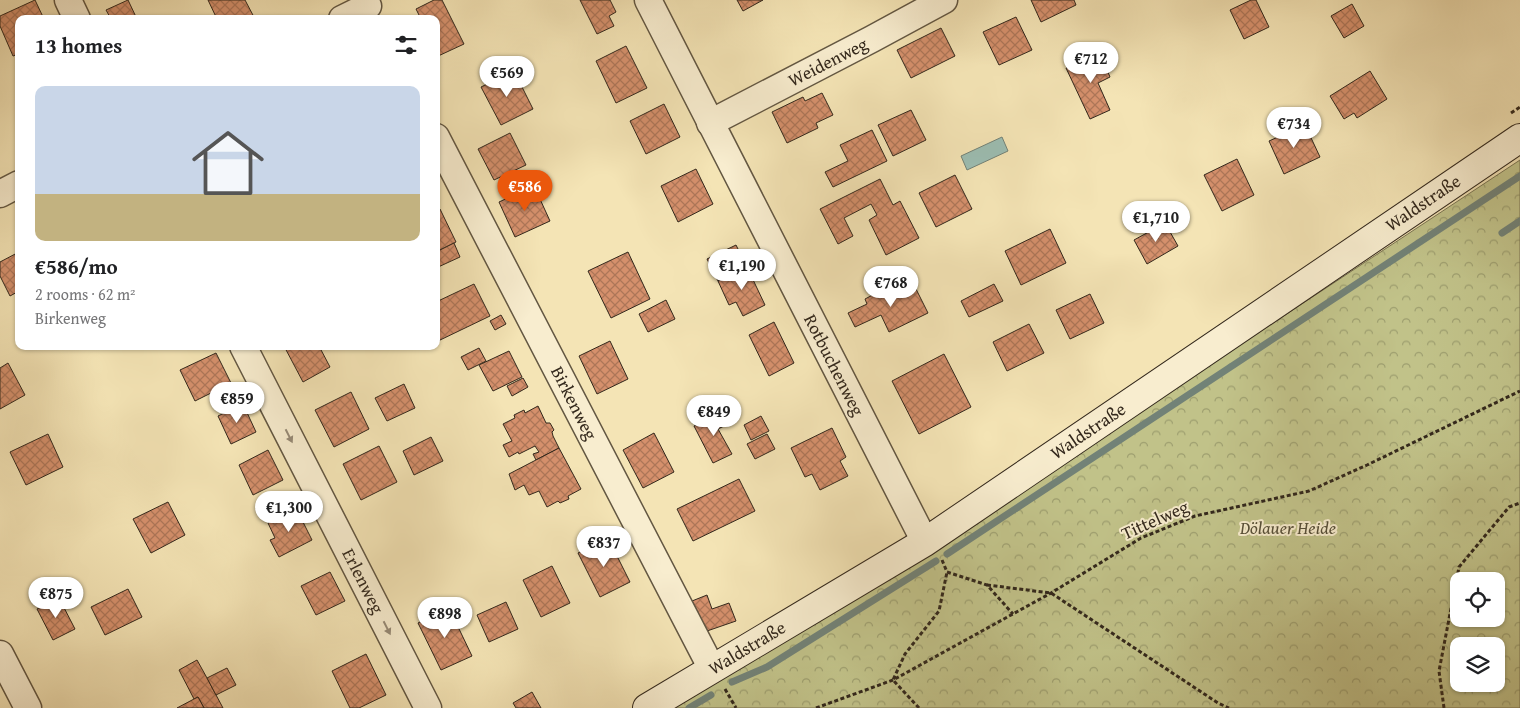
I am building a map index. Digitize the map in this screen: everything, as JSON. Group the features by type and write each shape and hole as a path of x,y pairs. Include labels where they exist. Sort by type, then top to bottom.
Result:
{"main road":[{"name":"Waldstraße","path":"647,708 925,542 1520,138"}],"street":[{"path":"68,0 75,15"},
{"name":"Rotbuchenweg","path":"648,0 925,542"},
{"name":"Weidenweg","path":"710,123 944,0"},
{"path":"352,15 369,8"},
{"name":"Birkenweg","path":"440,145 712,669"},
{"path":"0,194 15,186"},
{"name":"Erlenweg","path":"245,350 428,708"},
{"path":"0,654 28,708"}],"path":[{"name":"Tittelweg","path":"816,708 893,680 1050,593 1141,538 1196,516 1309,491 1520,391"},
{"path":"1444,708 1439,671 1459,567 1510,507 1520,503"},
{"path":"919,708 893,680 905,654 939,611 947,572 938,553 925,542"},
{"path":"947,572 987,585 1050,593 1210,698 1229,708"},
{"path":"987,585 1013,614"}],"green space":[{"name":"Dölauer Heide","path":"1520,160 1520,708 669,708 932,548"}],"water":[{"path":"1002,137 1008,151 967,170 961,156"}],"building":[{"path":"35,0 42,15 15,15 15,55 13,56 0,26 0,16"},
{"path":"128,0 135,15 109,15 106,10"},
{"path":"208,0 245,0 253,15 215,15"},
{"path":"434,0 442,0 464,44 440,55 440,15 419,15 416,9"},
{"path":"580,0 610,0 616,12 609,16 614,26 597,34"},
{"path":"737,0 763,0 743,11"},
{"path":"1031,0 1074,0 1076,5 1041,22"},
{"path":"1251,0 1256,0 1269,27 1244,39 1230,10"},
{"path":"1352,4 1364,26 1344,38 1331,16"},
{"path":"1016,17 1032,50 999,65 983,32"},
{"path":"941,28 955,56 911,78 897,50"},
{"path":"626,46 647,88 616,103 596,61"},
{"path":"1100,53 1110,77 1098,83 1110,110 1090,119 1066,68"},
{"path":"514,71 533,109 501,125 481,87"},
{"path":"1370,71 1387,99 1357,118 1354,113 1344,119 1330,96"},
{"path":"822,93 833,115 816,123 818,128 787,143 772,112 803,97 805,101"},
{"path":"664,104 680,137 646,154 630,121"},
{"path":"911,110 926,140 893,156 878,125"},
{"path":"1305,125 1320,157 1284,174 1269,141"},
{"path":"872,130 887,161 833,187 825,172 848,161 840,145"},
{"path":"510,133 526,165 494,180 478,149"},
{"path":"1237,159 1254,195 1222,211 1204,175"},
{"path":"696,169 713,204 678,222 661,186"},
{"path":"955,175 972,209 936,227 919,193"},
{"path":"880,179 893,205 900,201 919,238 886,255 869,220 877,215 871,204 844,218 853,236 838,244 820,209"},
{"path":"534,186 550,221 515,237 499,202"},
{"path":"440,209 456,242 440,250"},
{"path":"1165,223 1178,246 1147,264 1134,240"},
{"path":"1050,229 1066,263 1021,285 1005,251"},
{"path":"454,243 460,257 440,266 440,250"},
{"path":"736,245 747,267 718,281 707,259"},
{"path":"628,252 650,299 611,318 588,271"},
{"path":"15,254 15,293 10,296 0,276 0,262"},
{"path":"747,267 765,305 743,316 736,302 729,305 718,281"},
{"path":"913,283 928,313 889,332 881,315 855,327 848,313 867,304 865,299 884,289 887,296"},
{"path":"474,284 490,316 440,340 440,300"},
{"path":"994,284 1003,301 969,317 961,301"},
{"path":"1090,294 1104,323 1070,339 1056,310"},
{"path":"666,300 675,319 648,332 639,314"},
{"path":"501,315 506,324 495,330 490,321"},
{"path":"774,322 794,363 769,376 749,335"},
{"path":"1029,324 1044,353 1007,371 993,342"},
{"path":"610,341 628,379 597,394 579,356"},
{"path":"479,348 486,361 468,370 461,357"},
{"path":"286,350 321,350 330,367 303,382"},
{"path":"509,351 522,377 493,391 479,365"},
{"path":"216,353 231,383 195,401 180,370"},
{"path":"944,354 971,407 919,434 892,381"},
{"path":"8,363 25,395 0,409 0,368"},
{"path":"523,378 528,387 512,396 507,386"},
{"path":"404,384 415,408 387,421 375,398"},
{"path":"351,392 369,429 334,447 315,410"},
{"path":"243,404 256,432 231,444 218,416"},
{"path":"538,406 546,423 550,423 554,430 552,432 553,436 559,448 536,460 533,454 539,452 535,446 509,457 503,445 512,441 503,424 515,418 514,415 524,410 525,413"},
{"path":"724,413 730,423 718,429 732,454 713,463 694,426"},
{"path":"761,416 769,431 751,440 744,425"},
{"path":"832,428 846,457 840,461 848,476 820,490 812,474 805,477 791,448"},
{"path":"654,433 674,472 643,488 623,450"},
{"path":"48,434 63,467 26,485 10,452"},
{"path":"767,434 775,449 755,459 747,444"},
{"path":"431,437 443,461 414,475 403,451"},
{"path":"379,446 397,482 361,500 343,464"},
{"path":"559,448 581,489 568,496 569,499 560,503 558,501 547,507 539,491 529,495 524,485 515,490 509,474"},
{"path":"268,450 283,480 253,495 239,465"},
{"path":"739,479 755,511 693,541 677,509"},
{"path":"168,502 185,535 151,553 133,519"},
{"path":"296,508 312,540 279,557 270,540 275,538 268,523"},
{"path":"608,538 630,582 600,597 578,553"},
{"path":"552,566 570,603 541,617 523,580"},
{"path":"330,572 345,601 316,615 301,586"},
{"path":"128,589 142,617 105,635 91,607"},
{"path":"707,595 712,609 729,603 736,621 707,631 692,601"},
{"path":"59,598 75,629 53,640 37,609"},
{"path":"506,602 518,629 489,642 477,615"},
{"path":"449,608 472,656 441,670 418,623"},
{"path":"366,654 386,695 359,708 350,708 332,671"},
{"path":"197,660 223,708 204,708 198,697 194,699 179,670"},
{"path":"227,668 236,685 216,695 207,678"},
{"path":"532,692 541,708 516,708 513,703"},
{"path":"198,697 204,708 177,708 194,699"}],"waterway":[{"path":"947,554 1520,176"},
{"path":"1502,233 1520,221"},
{"path":"732,682 767,667 936,561"},
{"path":"689,708 711,695"}]}
